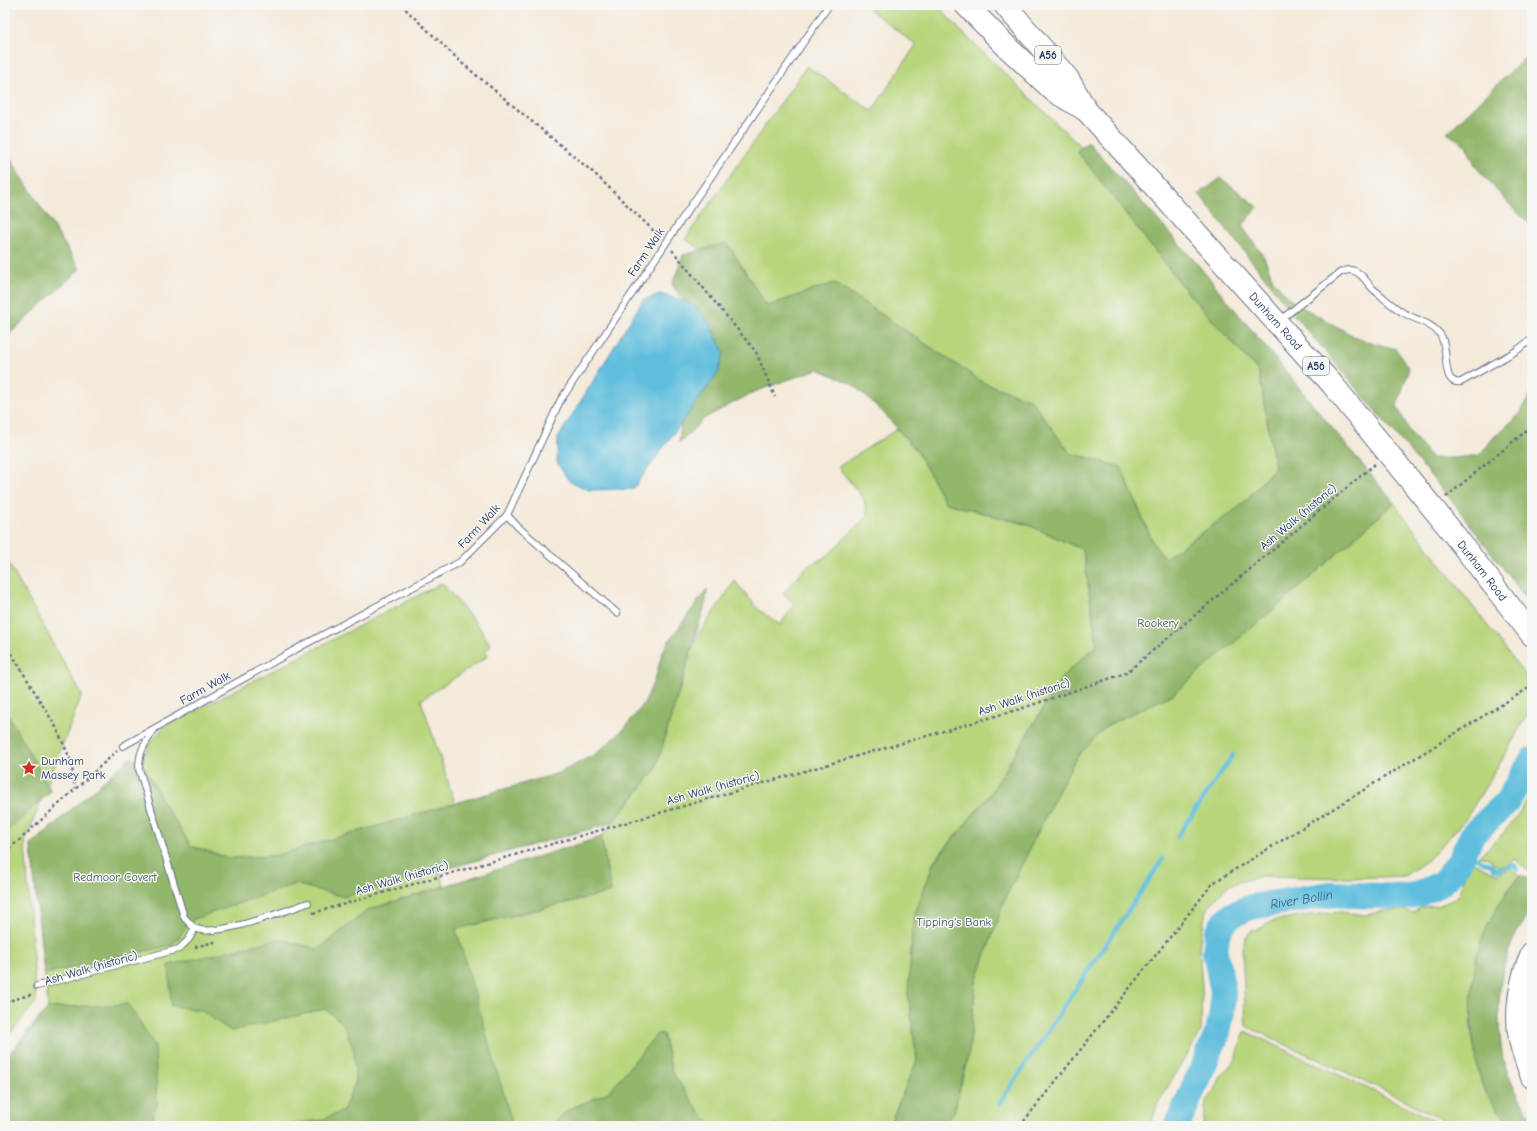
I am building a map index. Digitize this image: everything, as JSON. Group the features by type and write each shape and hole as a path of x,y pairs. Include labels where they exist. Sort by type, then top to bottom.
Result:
{"highway":[{"name":"Dunham Road","path":"966,5 1008,48 1054,91 1086,110"},
{"name":"Dunham Road","path":"1005,5 1068,79 1086,110 1337,390 1449,528 1532,635"},
{"path":"1532,953 1523,977 1519,1018 1520,1039 1532,1077"}],"lane":[{"name":"Farm Walk","path":"124,746 300,647 460,562 507,515 560,401 666,242 829,5"},
{"path":"1277,323 1341,272 1350,270 1360,274 1373,288 1401,312 1432,327 1440,333 1447,358 1447,373 1452,382 1461,382 1516,351 1532,339"},
{"path":"507,515 617,613"},
{"path":"155,728 144,744 139,756 139,769 184,917 195,928 207,931 240,925 308,904"},
{"path":"37,986 179,949 189,939 195,928"}],"path":[{"path":"401,5 463,64 595,174 666,242 756,352 775,397"},
{"path":"1445,498 1532,426"},
{"name":"Ash Walk (historic)","path":"310,914 1020,709 1126,673 1365,473"},
{"path":"5,643 56,727 71,761 75,788"},
{"path":"1020,1126 1213,883 1532,686"},
{"path":"5,853 75,788 124,746"},
{"path":"188,949 219,940"},
{"name":"Ash Walk (historic)","path":"5,1002 36,993"}],"green space":[{"path":"864,5 937,5 960,30 1081,147 1077,151 1188,293 1259,372 1275,467 1241,506 1165,558 1154,545 1121,467 1070,453 1031,400 984,383 834,283 767,306 727,243 702,250 685,239 807,66 872,111 916,45"},
{"path":"1532,51 1532,227 1476,167 1466,145 1447,133"},
{"name":"Rookery","path":"1088,142 1199,266 1394,503 1287,598 1173,694 1106,726 1075,759 1004,901 976,982 969,1052 954,1112 941,1126 889,1126 917,1060 908,993 913,919 934,862 989,796 1063,676 1097,645 1083,550 1029,525 946,503 916,450 882,411 852,384 818,369 754,392 705,418 679,443 683,401 705,329 672,285 683,255 727,243 767,306 834,283 984,383 1031,400 1070,453 1121,467 1154,545 1165,558 1241,506 1275,468 1259,372 1188,293 1077,151"},
{"path":"5,150 80,269 5,338"},
{"path":"1221,178 1258,207 1242,226 1264,257 1273,280 1293,302 1359,339 1396,349 1409,369 1397,406 1410,432 1432,458 1454,458 1480,455 1494,437 1520,414 1532,392 1532,606 1452,501 1295,316 1199,194"},
{"path":"897,429 916,450 946,503 1029,525 1083,550 1097,645 1063,676 989,796 933,862 908,993 917,1060 889,1126 714,1126 698,1110 672,1072 663,1034 657,1034 609,1092 570,1109 549,1126 5,1126 5,1059 48,1008 31,845 130,758 193,889 426,823 456,929 611,892 601,837 655,771 694,641 735,581 758,609 780,625 795,604 783,594 805,568 828,555 868,515 863,498 838,467"},
{"path":"1394,503 1532,684 1532,705 1502,760 1465,820 1428,860 1404,876 1352,878 1262,876 1228,885 1206,910 1199,948 1202,987 1201,1031 1158,1103 1150,1126 941,1126 954,1112 969,1052 976,982 1004,901 1075,759 1105,726 1173,694 1287,598"},
{"name":"Dunham Massey Park","path":"5,557 82,695 25,842 36,1002 5,1040"},
{"path":"442,583 480,628 491,646 485,651 488,656 421,700 455,803 274,856 229,858 191,846 165,806 142,762 149,744 164,727"},
{"name":"Redmoor Covert","path":"707,589 706,601 655,771 612,823 344,897 295,884 194,919 172,945 44,974 31,845 130,758 142,762 165,806 191,846 229,858 274,856 559,773 597,753 625,728 645,702 657,673 662,653 669,641"},
{"path":"5,710 51,791 5,833"},
{"path":"1532,790 1532,867 1528,871 1515,859 1509,864 1498,867 1488,858 1479,856 1516,818"},
{"path":"601,837 611,892 456,929 513,1126 273,1126 321,1120 343,1111 355,1083 354,1050 343,1023 325,1009 231,1031 200,1010 171,1006 169,965 280,939 318,949 368,910"},
{"path":"1473,862 1497,874 1511,868 1520,875 1506,893 1470,1023 1478,1069 1484,1090 1511,1126 1453,1126 1403,1099 1246,1026 1242,949 1245,939 1251,931 1261,928 1272,921 1299,916 1341,912 1366,915 1384,911 1406,910 1413,913 1421,907 1437,906 1450,901 1459,895 1466,869"},
{"path":"1520,875 1532,880 1532,913 1521,926 1507,957 1502,975 1499,1028 1504,1063 1515,1089 1530,1117 1532,1126 1511,1126 1487,1094 1480,1079 1472,1033 1472,986 1481,941 1495,911"},
{"path":"128,1004 155,1046 157,1103 151,1126 5,1126 5,1059 48,1008"},
{"path":"1245,1031 1412,1109 1443,1126 1203,1126 1206,1102 1215,1090 1221,1076 1236,1059"},
{"path":"657,1034 663,1034 672,1072 698,1110 714,1126 549,1126 570,1109 609,1092"}],"water":[{"path":"660,294 695,306 706,319 724,353 718,373 633,489 589,490 569,481 557,463 558,438 643,300"}],"waterway":[{"path":"1177,837 1233,755"},
{"name":"River Bollin","path":"1177,1126 1218,1032 1222,1012 1223,991 1215,952 1217,934 1223,923 1232,915 1251,907 1331,894 1403,897 1419,894 1440,884 1446,879 1459,862 1473,834 1507,802 1532,760"},
{"path":"1465,850 1482,862 1492,865 1493,868 1497,870 1514,865 1518,869"},
{"path":"999,1104 1163,859"}],"place":[{"name":"Dunham Massey Park","path":"29,768"}],"park label":[{"name":"Tipping's Bank","path":"954,922"}]}
